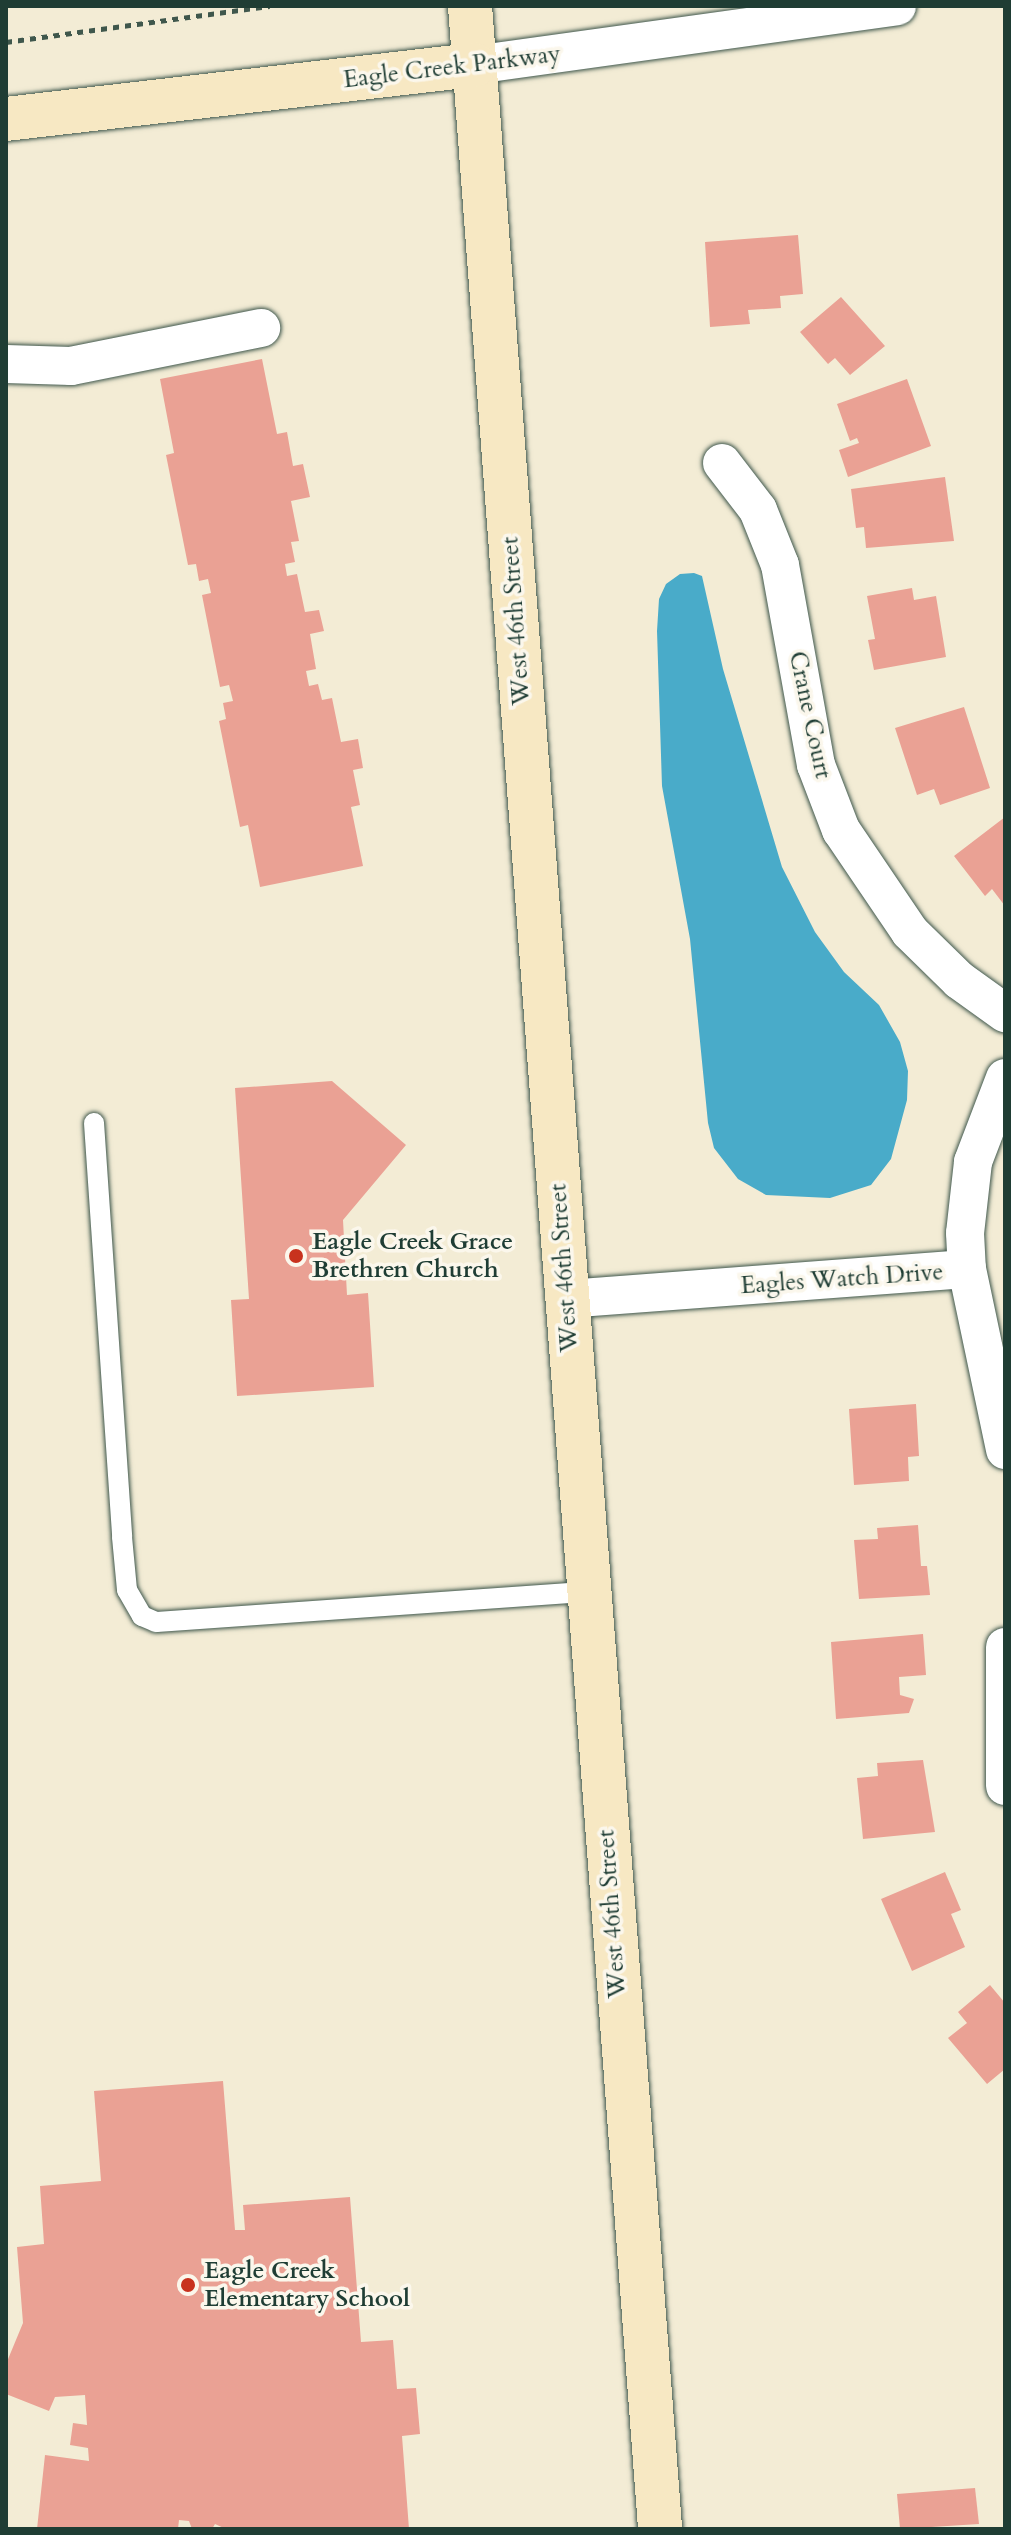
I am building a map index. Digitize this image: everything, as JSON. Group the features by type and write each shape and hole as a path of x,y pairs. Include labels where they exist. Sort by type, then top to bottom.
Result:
{"street":[{"name":"West 46th Street","path":"470,6 660,2529"},
{"name":"Eagle Creek Parkway","path":"6,119 474,65 897,6"},
{"path":"6,364 71,366 261,328"},
{"name":"Crane Court","path":"722,463 758,510 780,565 816,765 841,830 910,932 959,980 1005,1013"},
{"name":"Eagles Watch Drive","path":"567,1299 967,1269 973,1162 1005,1078"},
{"path":"967,1269 1005,1450"},
{"path":"1005,1647 1005,1786"}],"lane":[{"path":"94,1123 125,1577 133,1605 142,1616 156,1622 588,1592"}],"path":[{"path":"6,42 270,6"}],"water":[{"path":"680,574 702,576 723,669 782,867 815,932 844,972 879,1005 900,1042 908,1071 907,1100 891,1159 871,1185 830,1198 766,1195 738,1179 714,1148 708,1123 690,939 662,786 657,631 659,599 666,584"}],"building":[{"path":"798,235 803,294 780,296 781,308 748,310 750,324 710,327 705,242"},
{"path":"841,297 885,346 850,375 835,358 828,364 800,332"},
{"path":"262,359 277,434 287,432 293,466 303,464 310,497 291,501 299,541 291,542 295,562 285,564 287,576 297,574 305,612 319,610 324,631 310,634 316,669 306,671 309,686 318,684 322,700 332,698 341,742 358,739 363,768 353,770 360,805 351,807 363,866 260,887 248,825 240,827 219,721 226,719 223,703 233,701 229,685 220,687 202,595 211,593 208,579 199,581 196,564 188,565 166,455 174,453 160,379"},
{"path":"907,379 931,446 848,477 839,450 859,443 857,438 850,441 837,404"},
{"path":"945,477 954,541 866,548 864,527 856,528 851,489"},
{"path":"912,588 914,600 936,596 946,657 874,670 868,640 875,639 867,596"},
{"path":"964,707 990,788 940,805 934,789 917,795 895,728"},
{"path":"1005,817 1005,906 992,889 985,896 954,856"},
{"name":"Eagle Creek Grace Brethren Church","path":"332,1081 406,1145 343,1220 347,1295 368,1293 374,1387 237,1396 231,1300 249,1299 235,1088"},
{"path":"916,1404 919,1456 908,1457 909,1481 854,1485 849,1409"},
{"path":"918,1525 921,1566 927,1566 930,1595 859,1599 854,1540 878,1539 877,1528"},
{"path":"923,1634 926,1675 899,1677 900,1695 914,1699 909,1713 836,1719 831,1642"},
{"path":"923,1760 935,1832 863,1839 857,1778 878,1776 877,1763"},
{"path":"945,1872 961,1910 951,1914 965,1947 912,1971 881,1899"},
{"path":"990,1985 1005,2003 1005,2069 987,2084 948,2038 967,2023 958,2012"},
{"name":"Eagle Creek Elementary School","path":"223,2081 235,2230 245,2230 243,2205 350,2197 361,2342 393,2340 397,2389 416,2388 420,2434 402,2436 409,2529 226,2529 215,2524 212,2529 192,2529 189,2521 179,2520 178,2529 37,2529 45,2455 89,2461 88,2448 70,2445 73,2423 87,2425 85,2395 55,2397 49,2411 6,2394 6,2364 23,2323 17,2247 44,2244 40,2186 101,2181 94,2091"},
{"path":"975,2488 979,2524 900,2529 897,2494"}],"place":[{"name":"Eagle Creek Grace Brethren Church","path":"296,1256"},
{"name":"Eagle Creek Elementary School","path":"188,2285"}]}
